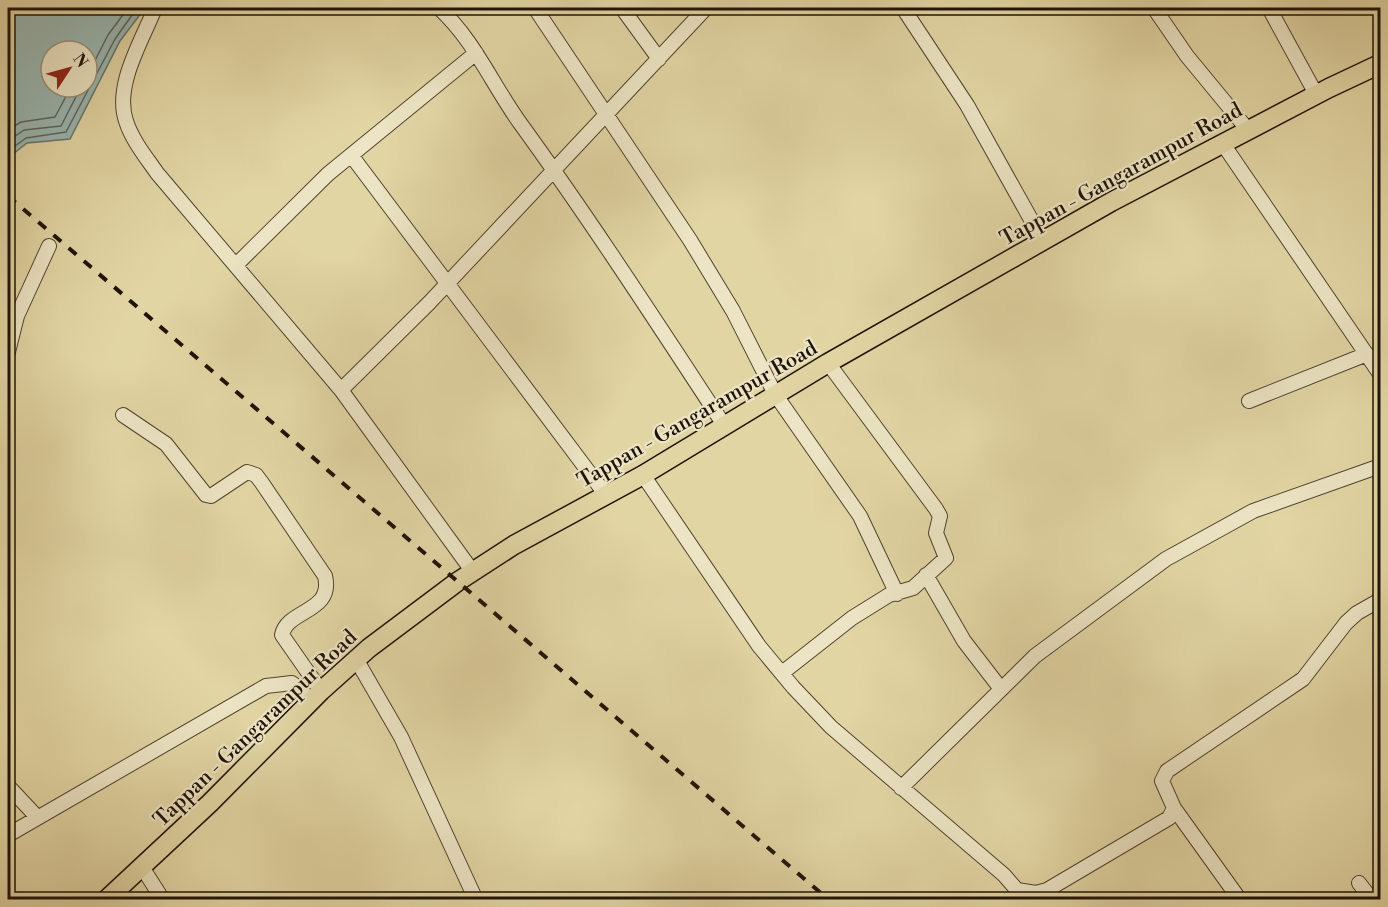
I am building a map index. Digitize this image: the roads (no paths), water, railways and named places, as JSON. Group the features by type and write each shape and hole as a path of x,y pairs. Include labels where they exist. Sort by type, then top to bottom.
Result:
{"main road":[{"name":"Tappan - Gangarampur Road","path":"106,900 210,802 316,695 356,659 473,572 514,545 643,475 775,394 1043,241 1316,94 1380,64"}],"street":[{"path":"156,8 124,89 122,106 126,122 157,173 237,264 341,390 473,572"},
{"path":"439,8 465,35 519,121 634,284 724,425"},
{"path":"536,8 608,113 714,278 759,358 775,394 860,516 897,594"},
{"path":"622,8 659,59"},
{"path":"341,390 448,282 706,8"},
{"path":"903,8 967,105 1043,241"},
{"path":"1154,8 1194,65 1248,130"},
{"path":"1269,8 1316,94"},
{"path":"237,264 351,154 476,53"},
{"path":"1223,144 1380,374"},
{"path":"351,154 606,495"},
{"path":"8,352 17,316 49,246"},
{"path":"1249,401 1367,354"},
{"path":"782,673 852,618 889,596 913,588 946,558 936,533 940,516 828,363"},
{"path":"123,415 166,444 206,495 218,493 247,472 251,472 262,483 325,576 327,584 321,600 286,626 282,635 316,695"},
{"path":"901,788 1035,656 1180,550 1253,511 1380,466"},
{"path":"643,475 759,646 782,673 831,727 988,860 1018,895 1036,893 1058,884 1159,825 1169,818 1174,808"},
{"path":"926,575 968,647 1001,688"},
{"path":"1240,900 1174,808 1162,781 1167,771 1303,679 1346,623 1356,613 1380,600"},
{"path":"356,659 401,737 476,900"},
{"path":"8,835 266,686 292,683 316,695"},
{"path":"8,786 37,817"},
{"path":"142,867 163,900"},
{"path":"1359,883 1372,900"}],"water":[{"path":"8,8 145,8 120,41 99,82 99,39 39,39 39,99 90,99 70,139 27,143 8,158"}],"railway":[{"path":"8,196 829,900"}]}
